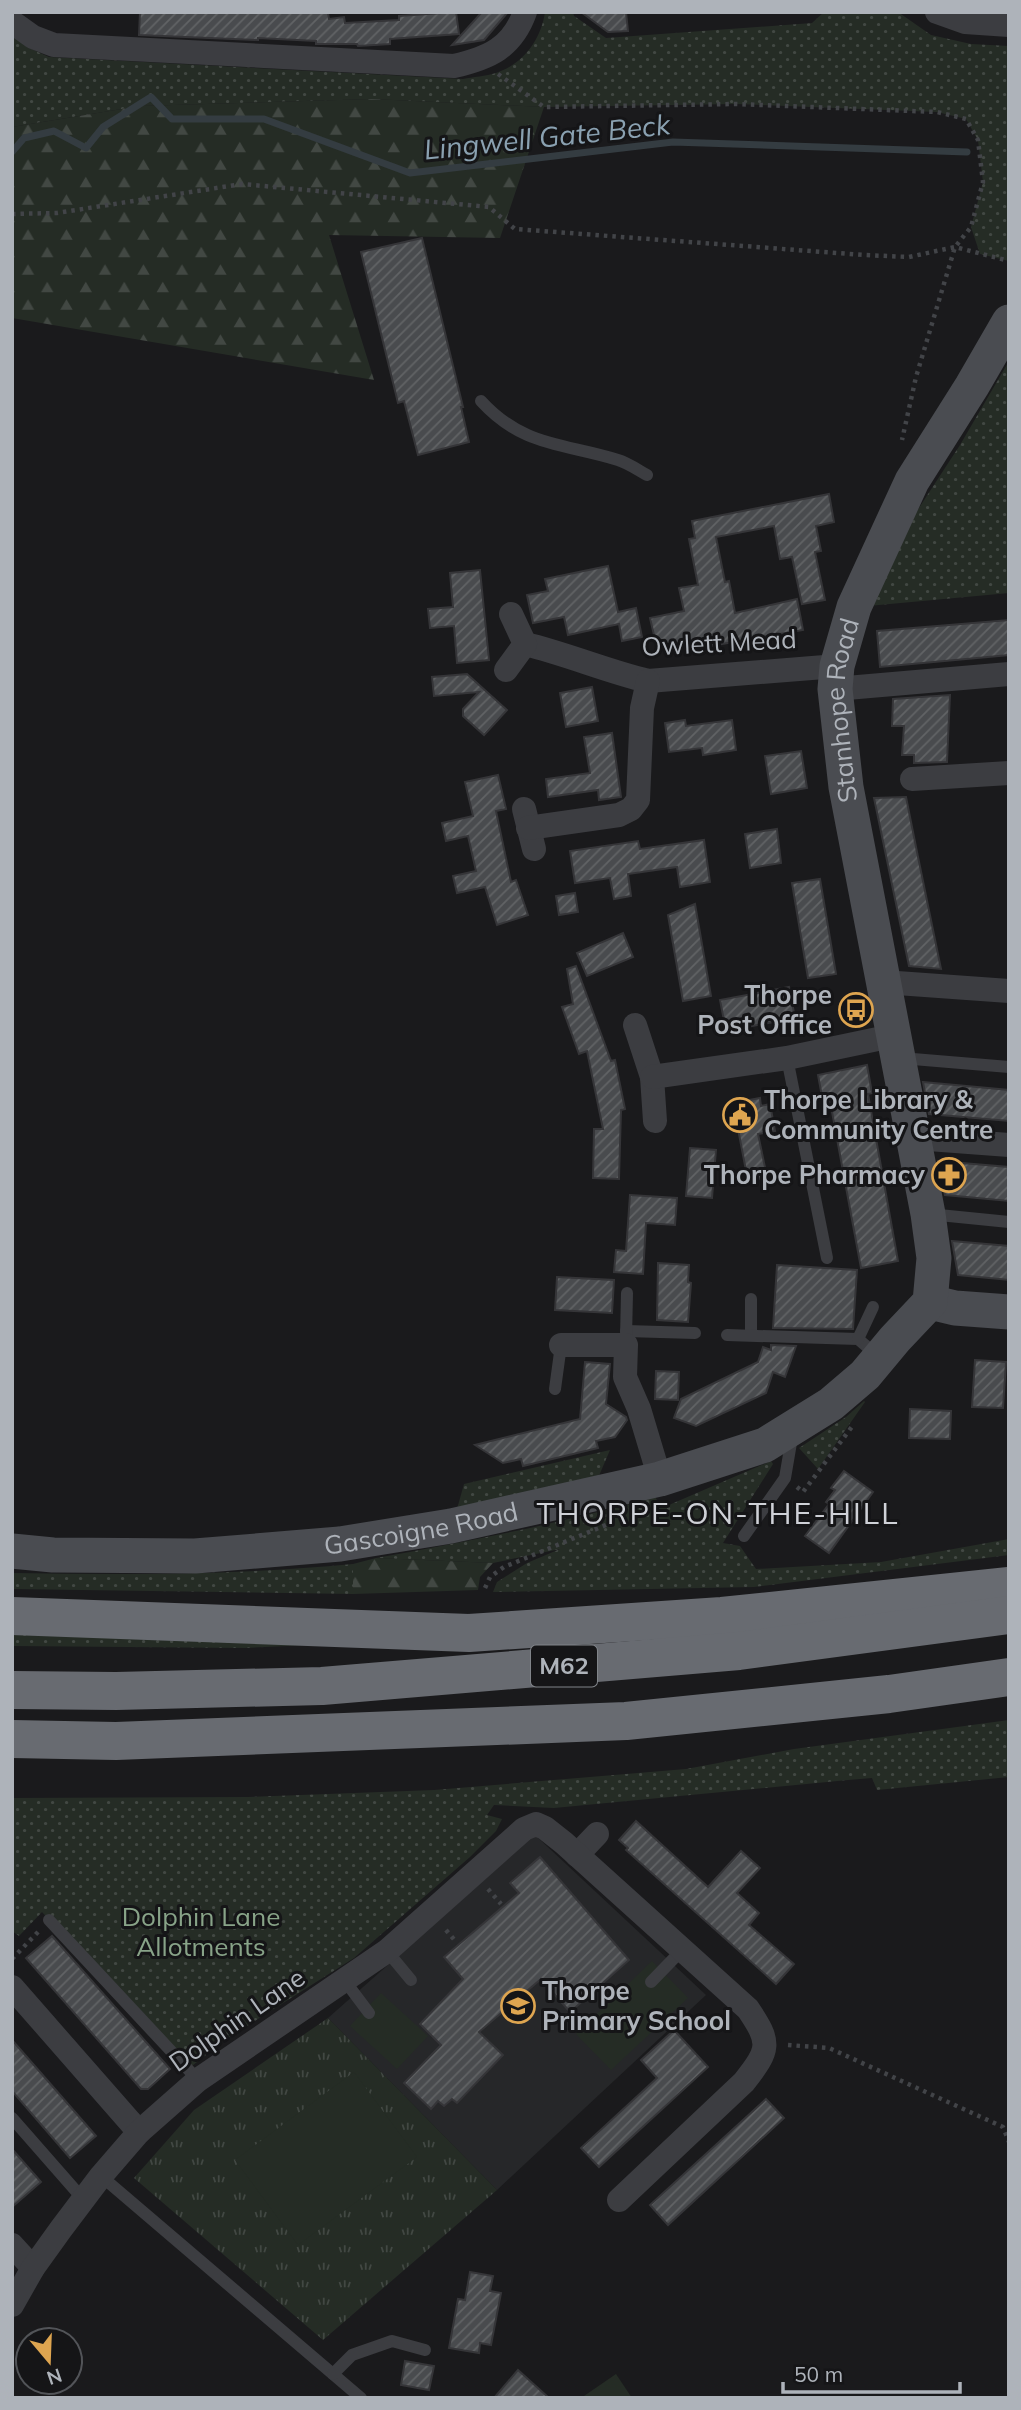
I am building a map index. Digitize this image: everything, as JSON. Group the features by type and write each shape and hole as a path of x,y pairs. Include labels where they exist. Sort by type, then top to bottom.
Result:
{"highway":[{"path":"12,1616 469,1633 722,1616 1009,1586"},
{"name":"M62","path":"12,1690 116,1691 322,1686 739,1651 1009,1615"},
{"name":"M62","path":"12,1739 117,1741 626,1721 890,1694 1009,1677"},
{"path":"12,1756 117,1741"}],"street":[{"path":"12,22 33,37 54,46 198,46 454,66 479,61 498,51 518,30 525,12"},
{"path":"937,12 965,22 1009,25"},
{"name":"Stanhope Road","path":"928,1214 846,787 836,678 854,607 912,481 1009,322"},
{"path":"506,670 525,644 511,614"},
{"name":"Owlett Mead","path":"525,644 648,681 1009,674"},
{"path":"529,829 619,815 631,809 638,800 642,708 648,681"},
{"path":"912,779 1009,773"},
{"path":"883,982 1009,991"},
{"path":"635,1025 652,1077 655,1121"},
{"path":"652,1077 787,1058 895,1047"},
{"path":"915,1138 1009,1145"},
{"path":"928,1214 934,1258 930,1302 955,1308 1009,1312"},
{"name":"Gascoigne Road","path":"12,1551 53,1555 195,1556 340,1544 451,1526 660,1479 765,1445 793,1429 831,1404 865,1375 869,1348 930,1302"},
{"path":"561,1345 626,1338 625,1377 639,1409 660,1479"},
{"name":"Dolphin Lane","path":"12,2305 33,2268 101,2176 139,2132 198,2080 387,1951 524,1829 536,1824 545,1828 577,1855"},
{"path":"597,1834 577,1855 748,2009 762,2029 766,2043 760,2062 744,2082 618,2200"},
{"path":"12,1987 139,2132"},
{"path":"12,2245 33,2268"}],"lane":[{"path":"481,401 497,419 528,437 621,461 647,475"},
{"path":"895,1047 1009,1067"},
{"path":"787,1058 827,1258"},
{"path":"928,1214 1009,1222"},
{"path":"627,1293 626,1338 695,1333"},
{"path":"751,1299 751,1335"},
{"path":"727,1335 751,1335 869,1348 873,1307"},
{"path":"555,1389 561,1345"},
{"path":"744,1536 785,1478 793,1429"},
{"path":"49,1920 198,2080"},
{"path":"650,1982 682,1950"},
{"path":"387,1951 411,1980"},
{"path":"345,1981 369,2013"},
{"path":"12,2118 83,2199"},
{"path":"101,2176 361,2398"},
{"path":"333,2374 352,2355 392,2341 425,2350"}],"path":[{"path":"479,61 544,107 736,104 937,112 966,119 978,140 983,181 971,227 955,247 916,376 902,443"},
{"path":"12,214 57,213 242,184 489,207 515,229 909,257 955,247 1009,261"},
{"path":"785,1478 803,1492 860,1416"},
{"path":"12,1959 49,1920"},
{"path":"766,2043 830,2048 1003,2127 1009,2142"}],"shaded area":[{"name":"Thorpe Primary School","path":"535,1835 706,1995 497,2190 328,2018"}],"green space":[{"path":"545,12 573,12 574,16 606,38 812,23 824,12 898,12 931,35 971,44 1009,46 1009,261 980,254 971,227 983,182 978,140 966,119 937,112 736,104 544,107 372,99 140,106 12,127 12,35 27,47 49,57 463,79 496,73 514,64 535,41"},
{"path":"372,99 544,107 500,238 329,235 374,380 12,318 12,127 140,106"},
{"path":"1009,361 1009,593 868,606 898,540 960,445"},
{"path":"864,1401 818,1469 799,1448 846,1417"},
{"path":"610,1450 598,1478 457,1509 464,1484"},
{"path":"771,1461 773,1464 723,1543 740,1546 756,1569 881,1562 1009,1539 1009,1555 754,1587 493,1592 497,1582 527,1563 560,1549 493,1563 376,1558 516,1531 655,1497 662,1508"},
{"path":"376,1558 493,1563 480,1577 478,1590 353,1594 353,1564"},
{"path":"353,1564 353,1594 12,1589 12,1573 183,1573"},
{"path":"12,1632 352,1643 245,1648 12,1646"},
{"name":"Dolphin Lane Allotments","path":"1009,1720 1009,1777 877,1790 872,1778 554,1808 494,1805 487,1815 502,1819 496,1831 354,1958 228,2038 188,2069 42,1912 19,1936 12,1931 12,1798 248,1797 434,1790 686,1769 794,1749"},
{"path":"652,1961 688,1998 611,2070 576,2034"},
{"path":"381,1993 428,2036 397,2069 350,2026"},
{"path":"328,2018 497,2190 323,2340 134,2178 194,2110"},
{"path":"354,2072 417,2157 298,2245 235,2160"},
{"path":"616,2374 632,2398 581,2398"}],"building":[{"path":"140,12 328,13 329,19 344,17 345,23 399,20 399,16 456,12 459,34 390,39 390,44 358,46 258,38 139,35"},
{"path":"482,12 508,12 484,40 452,45"},
{"path":"581,12 626,12 628,31 608,32"},
{"path":"422,238 469,442 418,455 404,401 398,403 361,252"},
{"path":"829,494 834,522 816,526 821,551 815,552 825,600 802,604 792,557 780,559 774,526 716,537 725,582 729,581 735,613 797,599 803,630 710,646 708,638 657,648 650,618 684,611 679,588 698,585 689,539 695,538 692,521"},
{"path":"608,566 618,612 636,608 642,637 622,641 619,624 568,635 564,617 533,623 527,595 548,591 545,579"},
{"path":"480,570 489,660 457,663 454,626 430,628 428,609 453,607 450,573"},
{"path":"1009,620 1009,655 880,667 877,631"},
{"path":"467,674 507,710 484,735 463,716 463,709 479,692 434,696 432,677"},
{"path":"592,687 598,721 566,727 560,693"},
{"path":"950,695 947,762 914,763 914,755 902,755 904,726 892,726 893,699"},
{"path":"685,720 686,726 732,720 736,750 703,755 702,748 669,752 665,723"},
{"path":"612,733 621,797 599,800 598,790 548,797 546,779 590,773 584,737"},
{"path":"801,751 807,788 771,794 765,756"},
{"path":"498,775 506,809 496,811 511,882 516,880 528,915 497,925 485,887 457,893 453,876 476,871 468,836 446,841 442,823 473,816 465,782"},
{"path":"906,797 941,969 909,966 874,798"},
{"path":"777,829 781,863 750,868 745,834"},
{"path":"704,840 710,882 680,887 677,867 628,874 631,896 614,899 610,878 575,883 570,851 638,841 640,849"},
{"path":"820,879 836,974 808,978 792,883"},
{"path":"575,893 578,912 559,915 556,896"},
{"path":"695,904 711,996 683,1001 668,915"},
{"path":"623,933 633,957 587,976 577,953"},
{"path":"576,966 611,1061 615,1060 625,1109 621,1110 619,1179 593,1178 594,1129 603,1129 587,1051 579,1054 562,1007 573,1004 567,969"},
{"path":"789,987 795,1018 726,1031 720,1000"},
{"path":"867,1065 872,1093 868,1094 898,1261 861,1268 830,1101 823,1102 818,1075"},
{"path":"923,1082 1009,1090 1009,1121 929,1114"},
{"path":"760,1098 761,1106 770,1104 775,1131 758,1134 767,1177 748,1181 733,1103"},
{"path":"690,1148 716,1150 712,1198 686,1196"},
{"path":"938,1161 1009,1167 1009,1201 945,1195"},
{"path":"630,1195 677,1198 675,1225 646,1223 643,1274 614,1272 616,1250 626,1251"},
{"path":"952,1241 1009,1246 1009,1280 958,1275"},
{"path":"658,1263 689,1265 688,1282 691,1283 688,1322 657,1320"},
{"path":"777,1265 857,1270 853,1329 773,1328"},
{"path":"557,1277 614,1280 612,1313 555,1310"},
{"path":"771,1345 796,1346 785,1377 773,1372 766,1393 696,1426 674,1418 681,1399 758,1362 763,1347 771,1350"},
{"path":"975,1360 1006,1362 1003,1408 972,1407"},
{"path":"585,1362 610,1364 606,1404 627,1420 615,1437 596,1441 598,1448 523,1466 521,1459 503,1463 475,1445 580,1419"},
{"path":"656,1371 679,1372 678,1400 655,1399"},
{"path":"910,1409 951,1411 950,1439 909,1438"},
{"path":"844,1471 873,1492 829,1553 805,1536 829,1504 826,1502 835,1490 831,1488"},
{"path":"636,1821 708,1887 741,1851 760,1868 737,1893 759,1913 749,1925 794,1964 776,1984 626,1850 628,1848 619,1840"},
{"path":"540,1857 629,1960 570,2012 541,1979 479,2032 503,2055 457,2103 452,2099 444,2106 438,2101 431,2109 404,2083 441,2045 420,2024 463,1979 444,1957 519,1893 510,1883"},
{"path":"52,1936 170,2069 148,2089 141,2089 26,1958"},
{"path":"674,2030 708,2067 599,2167 581,2148 657,2078 641,2060"},
{"path":"12,2040 96,2136 70,2158 12,2091"},
{"path":"766,2099 784,2118 668,2225 650,2205"},
{"path":"12,2149 41,2182 12,2207"},
{"path":"470,2272 493,2276 490,2291 501,2293 491,2345 480,2343 479,2353 449,2348 458,2299 465,2300"},
{"path":"405,2361 434,2366 429,2390 401,2385"},
{"path":"518,2370 549,2398 494,2398"}],"waterway":[{"name":"Lingwell Gate Beck","path":"12,152 24,138 54,131 86,148 103,127 151,97 172,119 264,119 410,173 673,142 967,152"}],"place":[{"name":"Thorpe Post Office","path":"856,1010"},
{"name":"Thorpe Library & Community Centre","path":"740,1115"},
{"name":"Thorpe Pharmacy","path":"949,1175"},
{"name":"Thorpe Primary School","path":"518,2006"}],"district":[{"name":"THORPE-ON-THE-HILL","path":"718,1514"}]}
